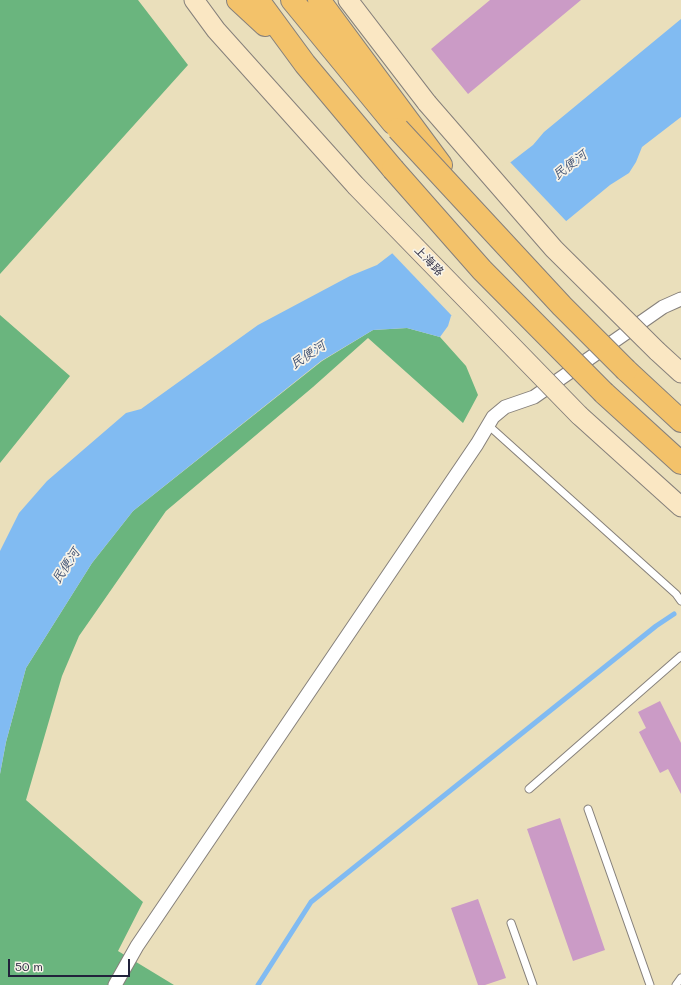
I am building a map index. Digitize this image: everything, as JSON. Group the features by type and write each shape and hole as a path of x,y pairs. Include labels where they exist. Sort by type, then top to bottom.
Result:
{"highway":[{"path":"238,0 305,64"},
{"path":"258,0 305,64 393,169 482,270 604,393 681,462"},
{"path":"292,0 403,125 482,219 562,306 626,370 681,421"},
{"path":"320,0 403,125"}],"main road":[{"name":"上海路","path":"194,0 216,30 356,186 579,416 681,507"},
{"path":"348,0 427,103 554,249 681,373"}],"street":[{"path":"115,985 137,946 473,450 493,417 505,407 534,397 663,307 681,299"}],"lane":[{"path":"488,425 676,594 681,601"},
{"path":"529,789 681,656"},
{"path":"588,809 650,985"},
{"path":"511,923 533,985"},
{"path":"676,985 681,978"}],"green space":[{"path":"0,0 138,0 188,65 0,274"},
{"path":"0,315 70,376 0,463"},
{"path":"407,328 440,337 466,366 478,395 463,423 368,338 313,387 166,511 79,636 62,676 26,800 143,902 118,951 174,985 0,985 0,774 6,742 26,668 92,563 133,511 322,361 373,330"}],"water":[{"name":"民便河","path":"681,19 681,117 642,147 636,162 629,173 610,185 451,316 448,326 440,337 407,328 373,330 321,361 133,511 92,563 26,668 6,742 0,774 0,551 19,513 47,481 126,413 141,409 258,325 350,276 377,265 533,145 544,132"}],"pier":[{"path":"509,161 567,222 453,317 391,252"}],"building":[{"path":"490,0 581,0 468,94 431,49"},
{"path":"660,701 681,743 681,794 668,769 660,773 639,732 646,728 638,712"},
{"path":"560,818 605,950 573,961 527,829"},
{"path":"478,899 506,978 485,985 478,985 451,908"}],"waterway":[{"path":"258,985 311,902 656,626 674,614"}]}
